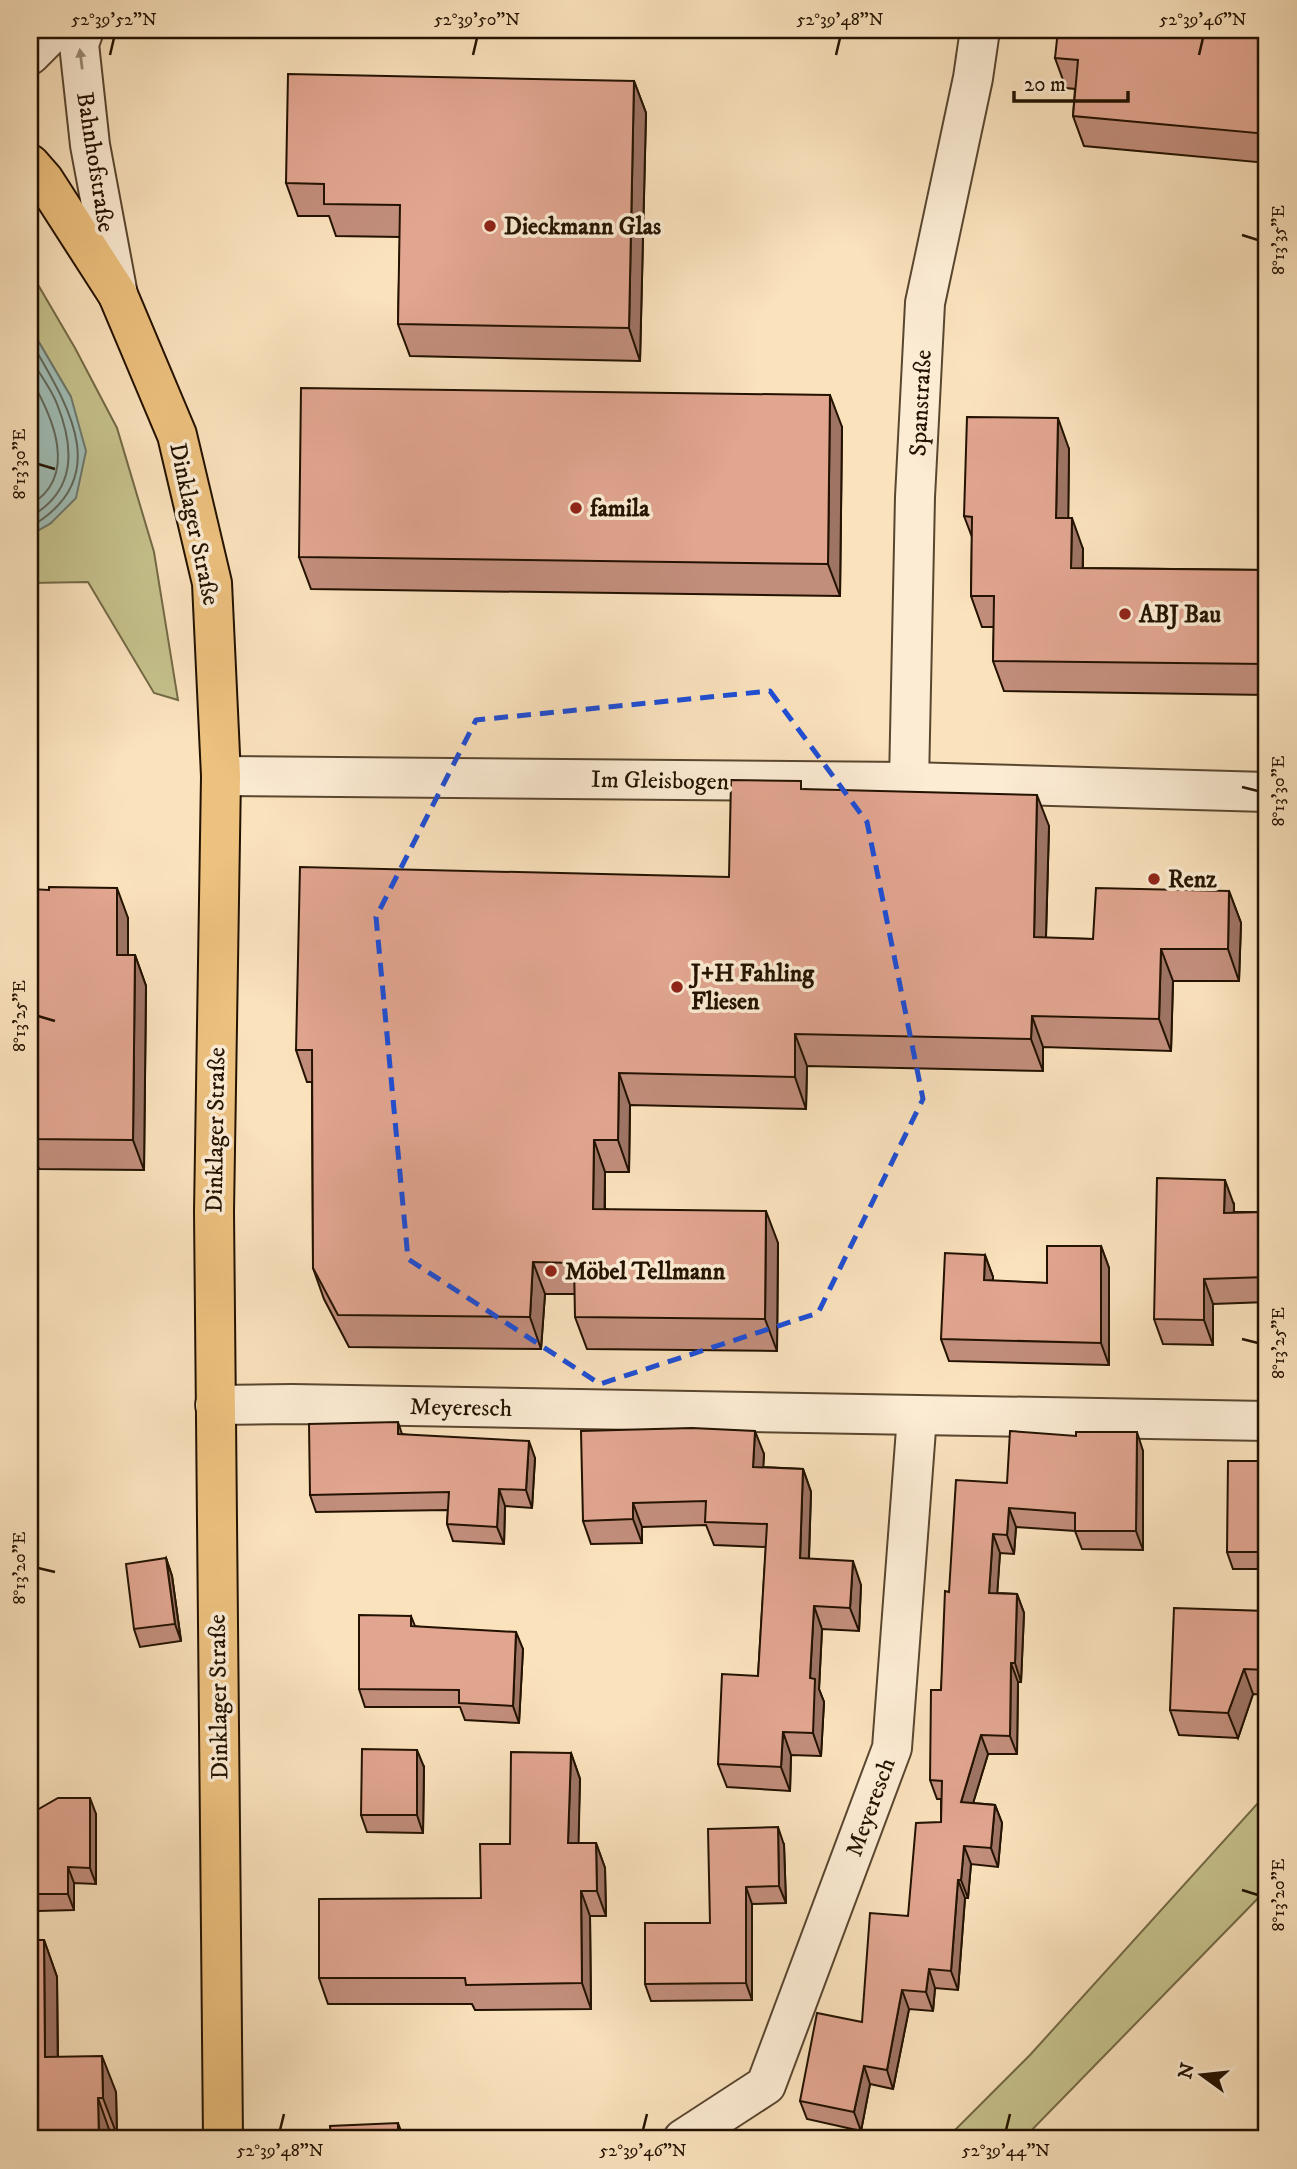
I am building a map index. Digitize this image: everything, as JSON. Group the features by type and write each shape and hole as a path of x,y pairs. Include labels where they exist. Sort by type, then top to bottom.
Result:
{"main road":[{"name":"Dinklager Straße","path":"30,164 44,180 118,295 177,435 212,583 221,776 214,1212 223,2139"}],"street":[{"path":"30,55 55,30"},
{"name":"Bahnhofstraße","path":"83,30 79,44 90,145 118,295"},
{"name":"Spanstraße","path":"909,782 915,497 925,303 974,78 980,30"},
{"name":"Im Gleisbogen","path":"221,776 909,782 1267,792"},
{"name":"Meyeresch","path":"215,1405 306,1404 1267,1421"},
{"name":"Meyeresch","path":"683,2139 766,2085 892,1748 917,1416"}],"highlighted area":[{"path":"770,691 867,822 923,1099 818,1313 600,1384 408,1259 376,917 476,720"}],"shaded area":[{"path":"30,271 117,428 154,552 178,700 154,693 88,582 30,583 30,535 51,523 71,397 30,327"},
{"path":"1267,1793 1267,1889 1023,2139 946,2139 1030,2055"}],"water":[{"path":"30,327 71,397 86,451 76,498 51,523 30,535"}],"building":[{"path":"1058,30 1267,30 1267,134 1073,116 1078,60 1055,58"},
{"name":"Dieckmann Glas","path":"288,74 634,81 629,328 398,324 400,205 324,204 324,184 286,183"},
{"name":"famila","path":"301,388 830,395 828,564 299,557"},
{"path":"967,417 1058,418 1056,518 1072,518 1071,568 1267,570 1267,664 993,661 994,596 971,596 972,517 964,516"},
{"path":"731,780 801,781 801,789 1037,795 1034,937 1093,939 1096,888 1229,891 1228,949 1161,949 1159,1019 1032,1016 1031,1039 795,1034 795,1077 619,1073 618,1140 594,1140 593,1209 766,1211 765,1319 575,1317 574,1263 533,1262 530,1317 338,1315 313,1268 312,1050 296,1050 300,867 729,877"},
{"path":"49,887 117,888 117,955 135,955 133,1140 30,1139 30,889 49,890"},
{"path":"1157,1178 1225,1180 1224,1213 1267,1212 1267,1277 1204,1279 1204,1320 1154,1319"},
{"path":"1047,1246 1101,1246 1101,1343 941,1339 945,1253 985,1255 984,1280 1047,1283"},
{"path":"398,1422 398,1434 529,1441 526,1490 499,1489 497,1527 447,1524 449,1492 310,1495 309,1424"},
{"path":"692,1428 755,1431 753,1467 803,1469 800,1558 853,1561 850,1608 814,1606 810,1678 815,1679 813,1733 783,1732 781,1767 718,1764 722,1674 758,1676 767,1524 705,1522 706,1501 633,1503 633,1519 583,1521 581,1431"},
{"path":"1010,1431 1076,1436 1076,1432 1137,1432 1136,1531 1075,1531 1075,1513 1009,1508 1007,1535 993,1534 989,1593 1017,1594 1015,1663 1011,1663 1010,1736 981,1735 961,1802 995,1805 991,1848 964,1846 961,1880 958,1880 951,1971 929,1969 926,1992 902,1990 887,2070 864,2066 854,2112 800,2101 817,2013 862,2022 870,1913 908,1916 916,1823 941,1822 942,1781 930,1780 931,1690 941,1690 945,1591 949,1592 956,1480 1007,1483"},
{"path":"1228,1461 1267,1461 1267,1513 1263,1513 1262,1552 1227,1552"},
{"path":"166,1558 175,1624 134,1629 126,1564"},
{"path":"1174,1608 1267,1611 1267,1670 1244,1669 1228,1713 1170,1710"},
{"path":"359,1615 411,1616 411,1626 516,1632 513,1706 459,1703 459,1690 359,1689"},
{"path":"362,1749 417,1750 417,1815 361,1815"},
{"path":"511,1752 571,1753 568,1843 596,1843 597,1891 581,1891 582,1983 466,1985 465,1978 319,1978 319,1899 481,1898 480,1844 510,1844"},
{"path":"58,1798 90,1798 90,1868 68,1867 68,1894 32,1894 30,1814"},
{"path":"778,1827 779,1886 746,1887 746,1983 645,1984 645,1923 710,1923 708,1829"},
{"path":"30,1940 44,1940 45,2057 102,2056 103,2098 98,2098 99,2139 30,2139"},
{"path":"398,2123 398,2139 331,2139 330,2126"}],"place":[{"name":"Dieckmann Glas","path":"490,226"},
{"name":"famila","path":"576,508"},
{"name":"ABJ Bau","path":"1125,614"},
{"name":"Renz","path":"1154,879"},
{"name":"J+H Fahling Fliesen","path":"677,987"},
{"name":"Möbel Tellmann","path":"551,1271"}]}
